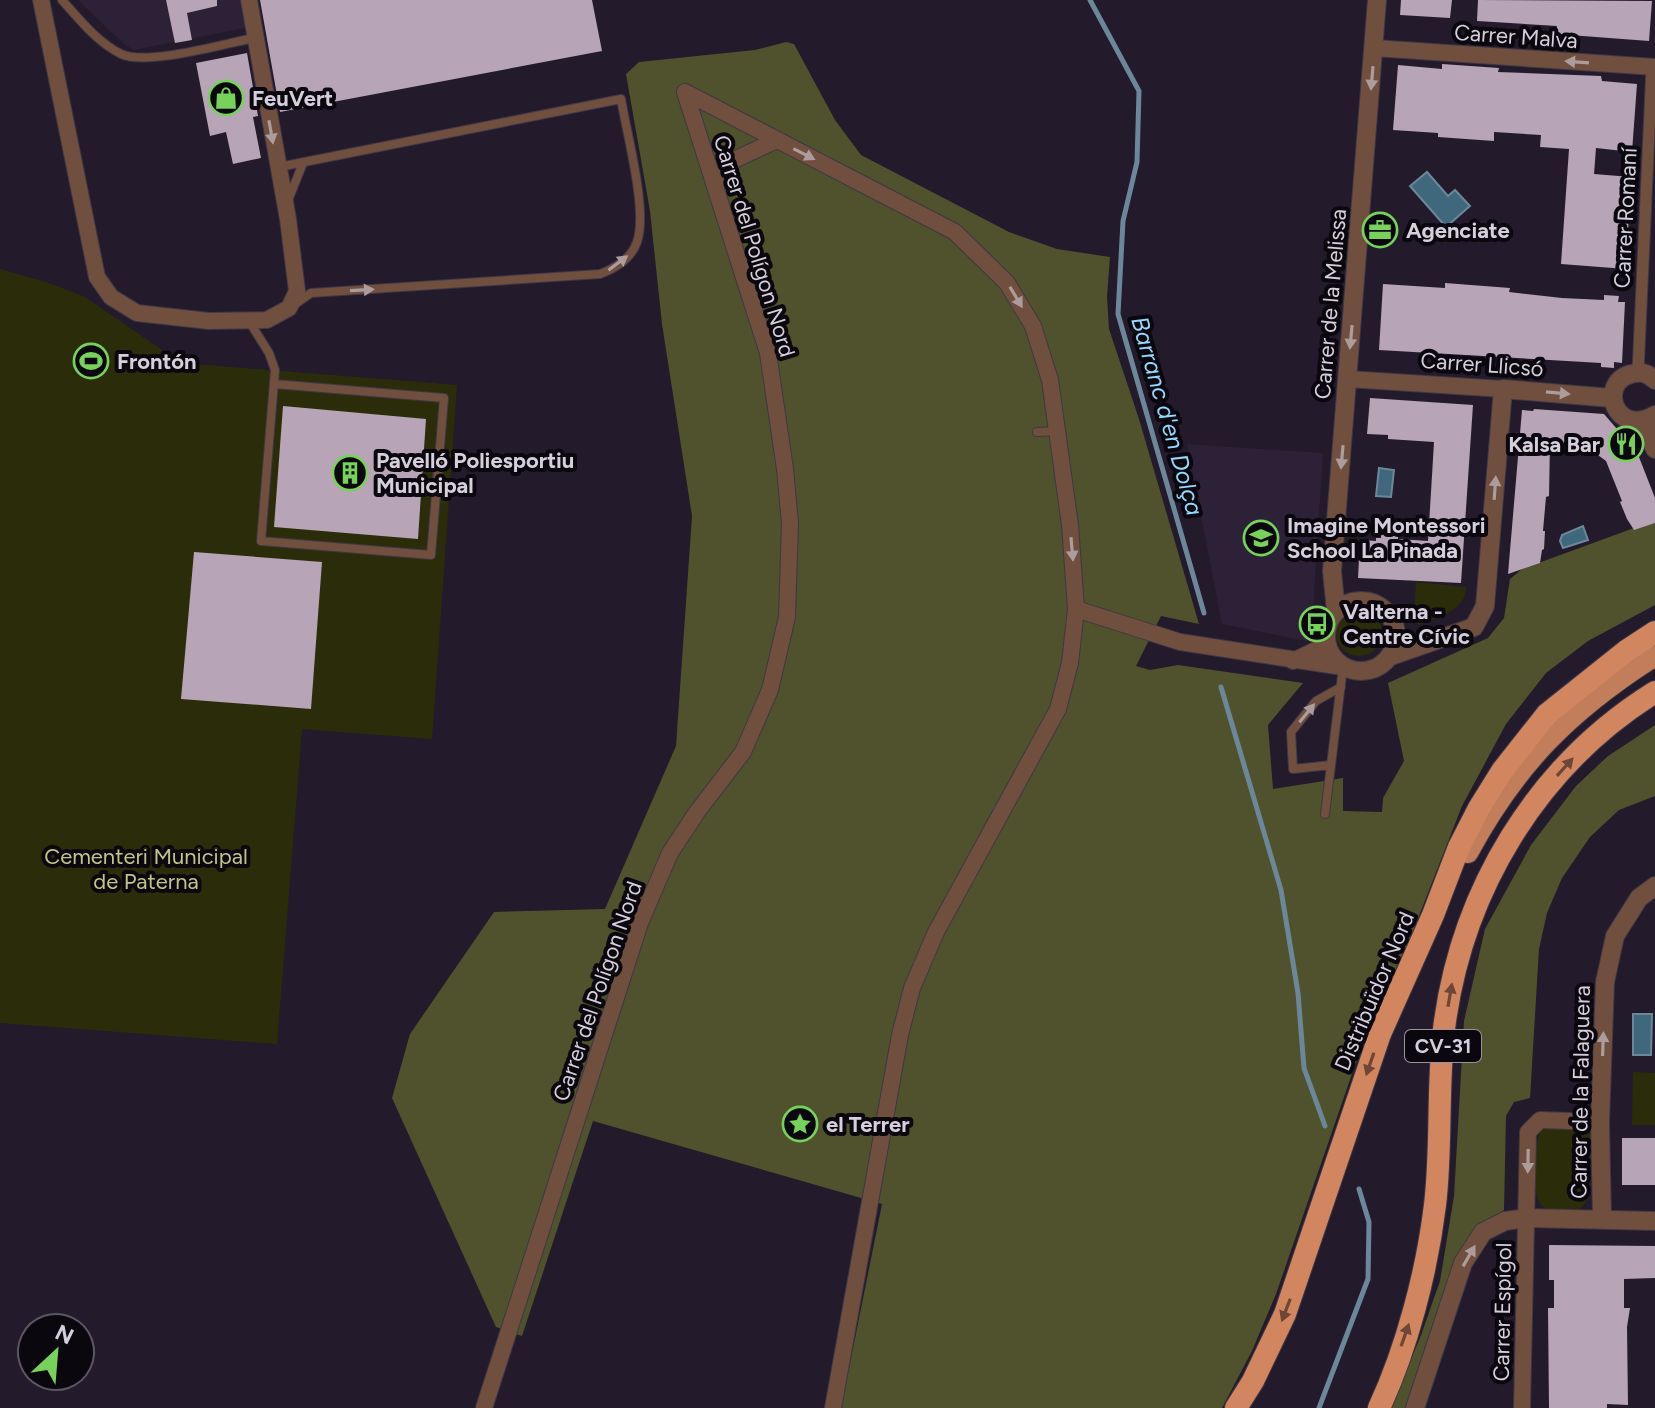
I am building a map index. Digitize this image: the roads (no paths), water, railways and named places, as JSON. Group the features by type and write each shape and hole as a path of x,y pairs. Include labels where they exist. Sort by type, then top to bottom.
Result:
{"highway":[{"path":"1433,915 1459,847 1502,771 1547,714 1626,651 1655,632"},
{"name":"CV-31","path":"1379,1408 1415,1306 1435,1205 1444,1031 1456,962 1480,891 1535,801 1570,761 1608,724 1655,692"},
{"name":"Distribuïdor Nord","path":"1236,1408 1253,1381 1285,1314 1380,1034 1433,915"}],"main road":[{"name":"Distribuïdor Nord","path":"1433,915 1489,814 1521,768 1568,719 1608,686 1655,656"}],"street":[{"path":"41,0 97,277 111,297 137,313 209,321 267,320 289,308 297,291 288,219 249,0"},
{"name":"Carrer de la Melissa","path":"1336,611 1332,571 1377,0"},
{"name":"Carrer Malva","path":"1374,48 1653,67"},
{"name":"Carrer Romaní","path":"1647,376 1653,67"},
{"name":"Carrer del Polígon Nord","path":"484,1408 640,923 670,853 743,752 770,690 787,617 790,523 768,353 685,92 777,140"},
{"path":"716,186 734,160 777,140 955,232 1007,283 1033,326 1050,380 1076,609 1070,663 1058,709 936,932 912,988 900,1035 833,1408"},
{"path":"1647,376 1625,375 1616,385 1612,398 1617,412 1629,421 1649,418 1655,449"},
{"name":"Carrer Llicsó","path":"1348,379 1612,398"},
{"path":"1391,656 1396,634 1387,613 1368,602 1356,601 1336,611 1326,627 1326,645 1335,661 1353,671 1374,669 1391,656 1474,627 1485,606 1503,389"},
{"path":"1076,609 1180,642 1343,667"},
{"path":"1292,661 1326,645"},
{"name":"Carrer de la Falaguera","path":"1602,1219 1600,1122 1605,982 1615,936 1639,898 1655,886"},
{"name":"Carrer Espígol","path":"1522,1408 1528,1132 1540,1120 1600,1122"},
{"path":"1415,1408 1463,1263 1483,1232 1505,1221 1527,1218 1655,1221"}],"lane":[{"path":"62,0 96,37 121,54 141,60 254,38"},
{"path":"278,168 621,99 641,218 637,244 625,261 600,274 311,293 289,308"},
{"path":"288,219 291,190 303,163"},
{"path":"248,320 269,353 275,370 261,541 431,555 444,398 274,384"},
{"path":"1037,432 1058,431"},
{"path":"1325,814 1343,667"},
{"path":"1331,765 1293,769 1291,732 1316,701 1341,687"}],"water":[{"path":"1427,172 1448,196 1455,190 1470,206 1446,227 1410,186"},
{"path":"1379,468 1394,470 1391,497 1376,496"},
{"path":"1583,526 1588,540 1563,548 1560,541 1562,535"},
{"path":"1633,1014 1652,1014 1651,1055 1633,1055"}],"waterway":[{"name":"Barranc d'en Dolça","path":"1090,0 1139,91 1137,162 1123,221 1118,314 1204,613"},
{"name":"Barranc d'en Dolça","path":"1221,687 1281,890 1298,993 1304,1068 1325,1126"},
{"name":"Barranc d'en Dolça","path":"1319,1408 1368,1279 1369,1222 1359,1189"}],"place":[{"name":"FeuVert","path":"226,98"},
{"name":"Agenciate","path":"1380,230"},
{"name":"Frontón","path":"91,361"},
{"name":"Kalsa Bar","path":"1626,444"},
{"name":"Pavelló Poliesportiu Municipal","path":"350,473"},
{"name":"Imagine Montessori School La Pinada","path":"1261,538"},
{"name":"Valterna - Centre Cívic","path":"1317,624"},
{"name":"el Terrer","path":"800,1124"}],"park label":[{"name":"Cementeri Municipal de Paterna","path":"146,868"}]}
